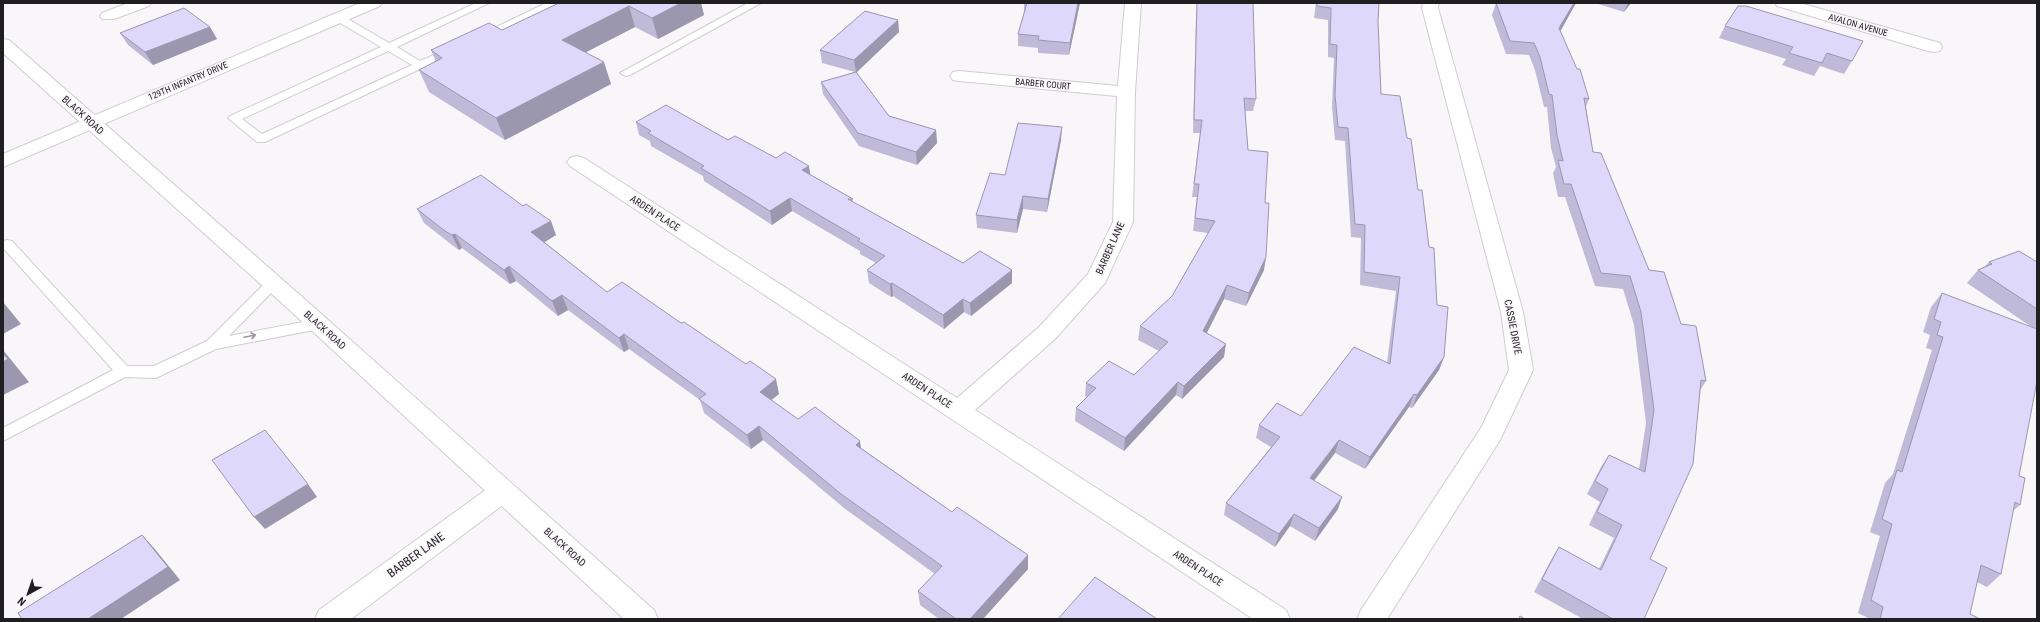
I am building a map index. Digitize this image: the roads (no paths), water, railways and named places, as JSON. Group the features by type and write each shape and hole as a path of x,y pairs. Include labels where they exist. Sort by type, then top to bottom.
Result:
{"street":[{"path":"108,16 143,3"},
{"name":"129TH INFANTRY DRIVE","path":"3,161 374,3"},
{"name":"BARBER LANE","path":"958,410 1047,333 1097,278 1123,222 1126,92 1133,3"},
{"name":"CASSIE DRIVE","path":"1371,619 1491,433 1521,370 1512,312 1430,8 1431,3"},
{"name":"AVALON AVENUE","path":"1783,3 1934,47"},
{"name":"BLACK ROAD","path":"3,44 319,324 644,619"},
{"name":"BARBER COURT","path":"959,76 1126,92"},
{"name":"ARDEN PLACE","path":"577,162 1276,619"},
{"name":"BARBER LANE","path":"329,619 503,491"}],"lane":[{"path":"484,3 234,118 260,139 554,3"},
{"path":"626,74 756,3"},
{"path":"339,18 420,65"},
{"path":"3,246 7,244 123,371"},
{"path":"212,345 273,283"},
{"path":"3,435 123,371 156,372 212,345 319,324"}]}
